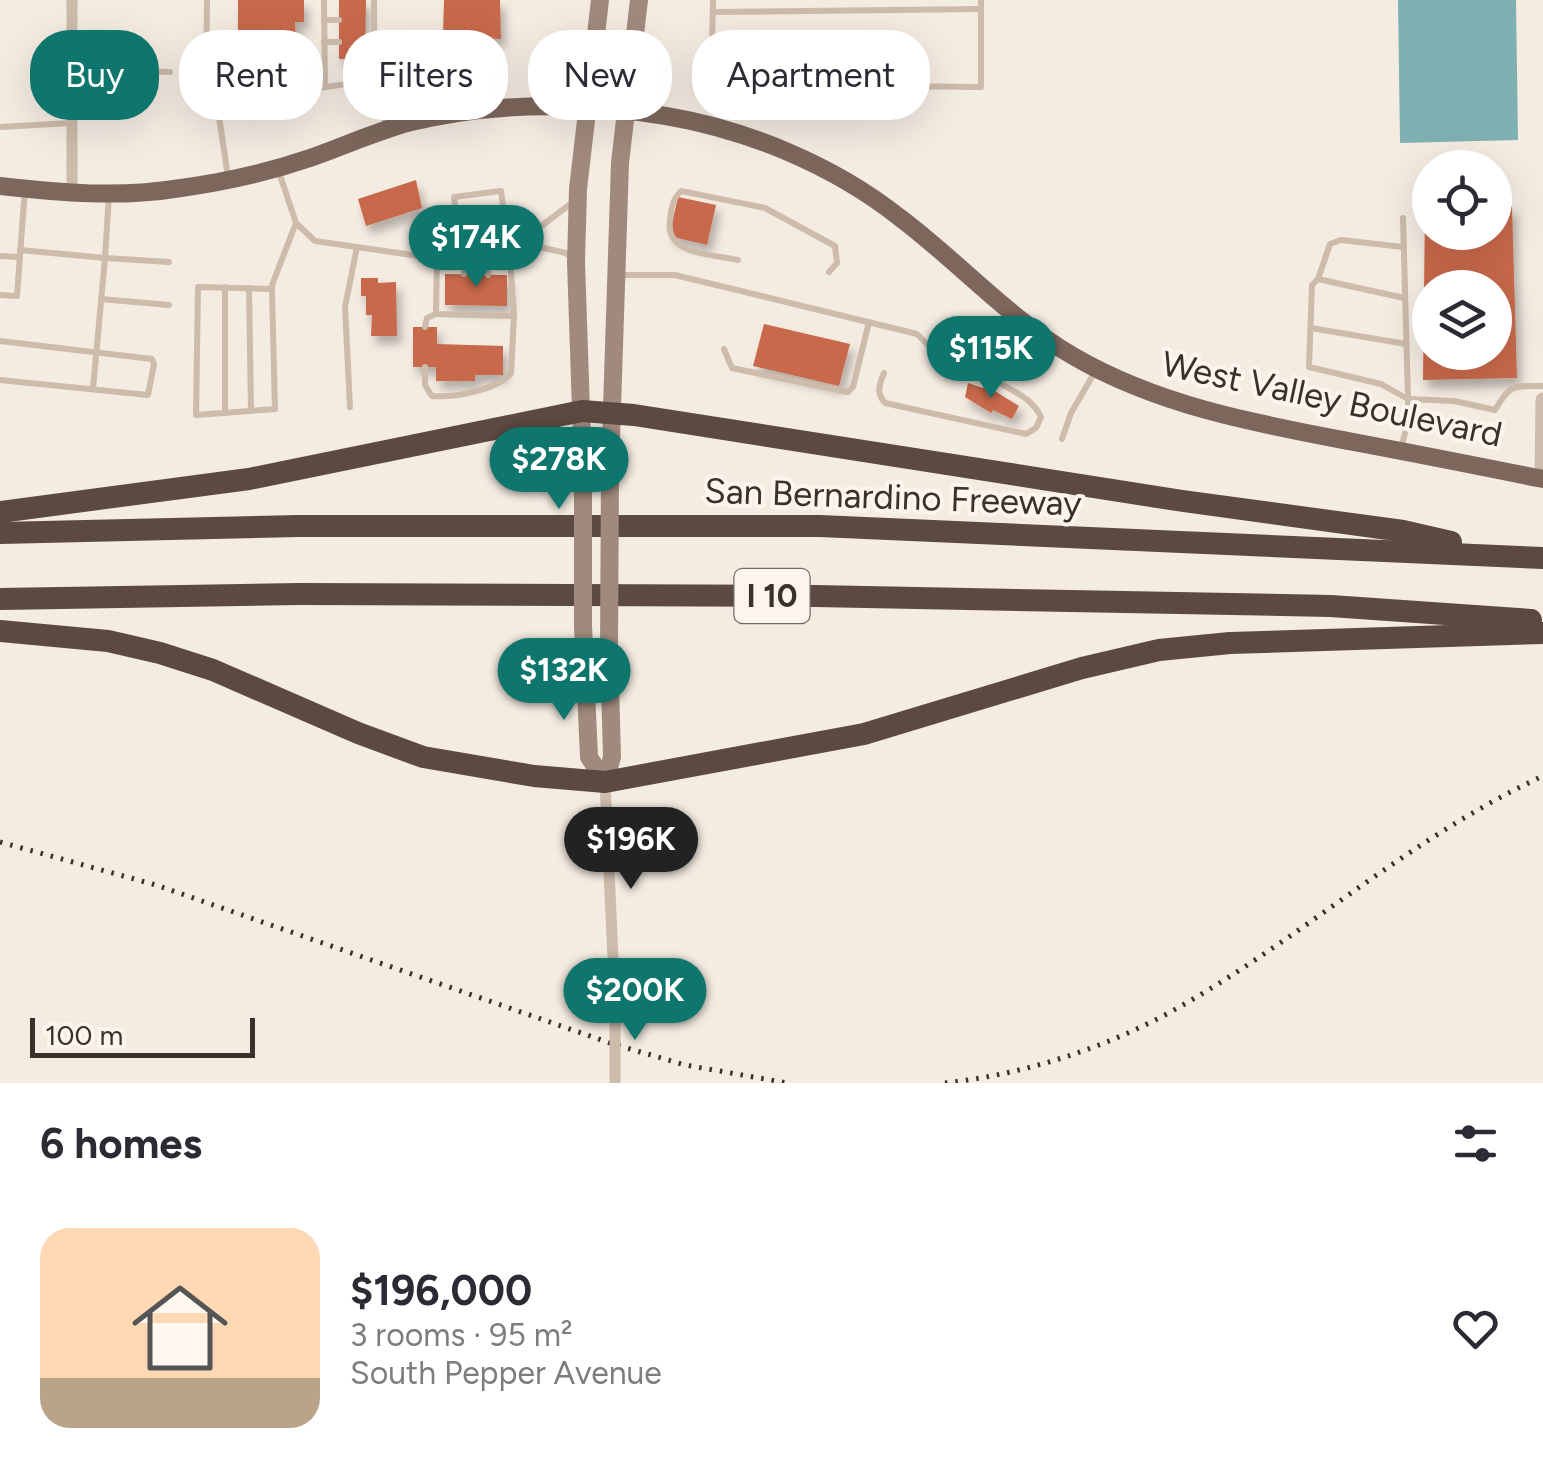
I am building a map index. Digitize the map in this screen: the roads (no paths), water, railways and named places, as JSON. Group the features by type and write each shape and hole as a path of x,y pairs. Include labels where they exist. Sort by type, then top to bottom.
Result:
{"highway":[{"path":"0,512 249,479 582,411 612,412 1404,531 1503,555"},
{"name":"San Bernardino Freeway","path":"0,533 298,526 820,526 1543,558"},
{"name":"I 10","path":"0,600 299,594 815,596 1331,606 1543,621"},
{"path":"0,631 108,641 160,653 212,670 424,757 534,776 605,782 864,734 1082,668 1159,650 1230,643 1543,632"}],"main road":[{"path":"597,30 600,0"},
{"path":"635,30 638,0"},
{"name":"West Valley Boulevard","path":"0,186 72,194 182,188 277,166 451,114 528,108"},
{"path":"587,120 578,198 576,262 584,646 589,756 605,782"},
{"path":"605,782 612,756 608,555 614,275 620,163 627,120"},
{"name":"West Valley Boulevard","path":"672,120 709,126 784,151 851,183 898,216 1010,315 1141,391 1211,412 1543,478"}],"street":[{"path":"72,0 72,30"},
{"path":"72,123 72,194"},
{"path":"1543,400 1543,478"},
{"path":"605,782 615,1083"}],"lane":[{"path":"206,0 206,30"},
{"path":"324,0 325,88 343,85"},
{"path":"370,30 374,0"},
{"path":"713,0 712,50 804,85 981,87 980,5 713,12"},
{"path":"324,20 339,20"},
{"path":"324,42 339,42"},
{"path":"159,72 170,72"},
{"path":"219,120 228,179"},
{"path":"384,120 387,130"},
{"path":"0,127 72,123"},
{"path":"277,166 296,223 315,242 358,247 437,255 508,246 520,243 551,222 578,198"},
{"path":"0,295 16,296 26,189"},
{"path":"426,367 426,390 432,396 453,395 502,382 511,373 514,316 501,191 454,197 464,274"},
{"path":"738,260 682,248 670,240 672,205 680,191 765,208 836,246 837,263 830,272"},
{"path":"93,390 109,194"},
{"path":"1400,451 1408,422 1402,218"},
{"path":"272,288 198,287 196,415 275,410 272,288 296,223"},
{"path":"1403,247 1341,240 1330,244 1312,285 1309,366 1313,370 1381,384 1408,399 1495,410 1511,388 1543,386"},
{"path":"520,243 566,253 576,262"},
{"path":"350,407 345,308 358,247"},
{"path":"488,274 489,250"},
{"path":"436,314 437,255"},
{"path":"0,256 169,262"},
{"path":"614,275 675,275 917,334 960,377"},
{"path":"1318,278 1404,298"},
{"path":"225,287 225,413"},
{"path":"249,288 251,411"},
{"path":"101,299 170,305"},
{"path":"488,306 488,315"},
{"path":"426,327 427,318 464,310 514,316"},
{"path":"724,349 732,368 848,392 854,388 869,322"},
{"path":"1310,328 1406,344"},
{"path":"0,341 152,359 154,364 148,395 0,380"},
{"path":"884,373 878,388 886,403 1026,434 1036,428 1040,416 1030,400 988,378 977,363"},
{"path":"1062,439 1071,413 1097,368"}],"water":[{"path":"1398,0 1516,0 1518,140 1400,143"}],"railway":[{"path":"945,1083 1057,1060 1163,1016 1259,957 1444,830 1543,776"},
{"path":"0,842 156,885 610,1043 685,1065 788,1083"}]}
